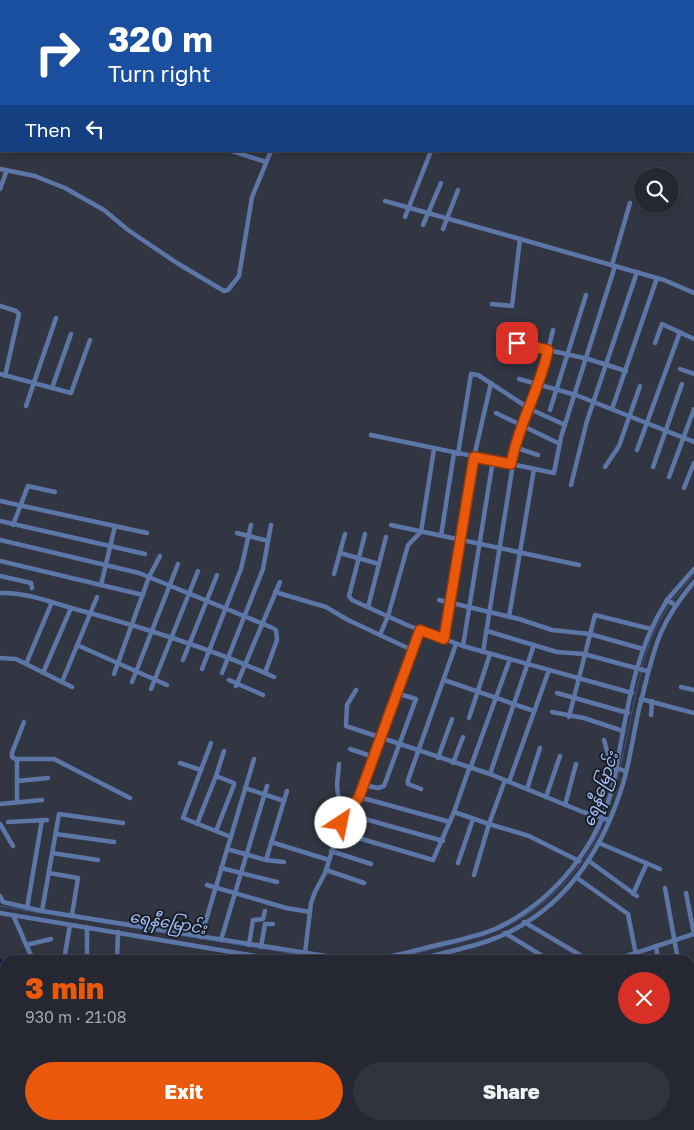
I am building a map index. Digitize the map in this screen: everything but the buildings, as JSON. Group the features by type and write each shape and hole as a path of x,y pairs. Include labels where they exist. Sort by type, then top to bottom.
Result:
{"street":[{"path":"235,152 266,162"},
{"path":"0,169 47,179 82,197 104,210 128,230 177,264 224,291 228,290 239,276 252,197 271,152"},
{"path":"404,217 432,152"},
{"path":"0,189 7,170"},
{"path":"423,226 441,183"},
{"path":"443,229 458,190"},
{"path":"385,201 657,278 694,294"},
{"path":"371,435 554,473 565,425 588,360 630,203"},
{"path":"492,304 512,306 520,239"},
{"path":"571,485 581,440 637,272"},
{"path":"612,409 657,278"},
{"path":"550,410 569,355 586,295"},
{"path":"0,307 16,311 19,314 2,375 69,393 73,391 90,340"},
{"path":"26,406 56,318"},
{"path":"656,343 662,324 694,339"},
{"path":"483,652 501,549 514,447 540,384 553,330"},
{"path":"637,450 680,332"},
{"path":"52,388 72,334"},
{"path":"517,343 626,371"},
{"path":"680,369 694,374"},
{"path":"441,536 470,375 478,375 530,407 565,425"},
{"path":"519,379 576,395 694,442"},
{"path":"444,639 474,457 491,383"},
{"path":"653,467 682,384"},
{"path":"605,467 619,446 640,386"},
{"path":"669,478 694,409"},
{"path":"496,414 560,444"},
{"path":"514,447 538,455"},
{"path":"380,635 388,616 408,545 421,532 434,449"},
{"path":"463,646 481,546 493,460"},
{"path":"684,488 694,463"},
{"path":"509,617 534,469"},
{"path":"13,525 28,486 55,492"},
{"path":"0,501 21,504 147,533"},
{"path":"0,521 145,554"},
{"path":"202,670 242,569 251,525"},
{"path":"222,673 263,569 271,525"},
{"path":"391,525 481,546 520,552 579,565"},
{"path":"100,585 115,526"},
{"path":"237,533 268,541"},
{"path":"334,574 345,534"},
{"path":"365,534 349,596 388,616 456,644 632,693"},
{"path":"368,607 386,537"},
{"path":"0,540 149,577 276,630 277,637 265,673"},
{"path":"340,553 379,564"},
{"path":"114,674 149,577 160,556"},
{"path":"0,561 143,595"},
{"path":"132,682 178,564"},
{"path":"395,955 467,938 495,929 515,918 557,886 579,861 601,818 610,795 642,649 668,600 694,569"},
{"path":"151,689 198,571"},
{"path":"183,660 217,574"},
{"path":"0,576 31,584 32,588"},
{"path":"237,684 280,582"},
{"path":"433,955 505,934 555,900 577,878 589,861 599,843 622,789 646,671 657,638 674,605 694,582"},
{"path":"275,592 326,607 412,650"},
{"path":"0,593 21,594 132,625 209,650 274,677"},
{"path":"62,682 97,597"},
{"path":"439,600 491,612 561,632 590,634 642,649"},
{"path":"668,600 674,605"},
{"path":"26,664 52,602"},
{"path":"43,673 72,608"},
{"path":"569,717 595,615 651,630"},
{"path":"305,953 310,912 315,892 326,870 341,823 359,797 420,630"},
{"path":"487,632 557,652 584,654 646,671"},
{"path":"421,789 407,782 456,644"},
{"path":"77,645 167,685"},
{"path":"490,774 534,645"},
{"path":"468,718 490,654"},
{"path":"0,658 16,659 72,687"},
{"path":"338,832 433,860 443,841 510,659"},
{"path":"474,875 489,824 549,670"},
{"path":"229,680 263,695"},
{"path":"444,680 534,711"},
{"path":"681,686 694,690"},
{"path":"634,687 652,701 694,714"},
{"path":"356,690 347,705 344,724 381,739 469,769 490,774 565,805 608,819"},
{"path":"557,692 628,713"},
{"path":"363,785 378,788 383,786 400,745 416,699 396,693"},
{"path":"650,715 652,701"},
{"path":"552,712 569,717 584,718 623,731"},
{"path":"438,758 452,718"},
{"path":"24,722 12,757 17,760 54,759 130,798"},
{"path":"453,763 463,737"},
{"path":"604,740 611,766 625,771"},
{"path":"211,743 183,818 231,837"},
{"path":"527,789 540,748"},
{"path":"350,749 374,757"},
{"path":"197,824 224,751"},
{"path":"546,797 560,756"},
{"path":"201,937 254,759"},
{"path":"17,760 17,802"},
{"path":"180,763 201,770"},
{"path":"339,764 337,785 341,823"},
{"path":"565,805 576,764"},
{"path":"216,776 234,784 216,831"},
{"path":"17,781 48,778"},
{"path":"221,940 268,786"},
{"path":"245,788 284,801"},
{"path":"266,860 287,791"},
{"path":"359,797 450,822"},
{"path":"0,804 42,800"},
{"path":"454,812 529,836 579,861"},
{"path":"42,911 59,814 123,823"},
{"path":"347,814 443,841"},
{"path":"458,863 473,819"},
{"path":"8,822 45,820 28,908"},
{"path":"0,824 13,846"},
{"path":"56,834 114,842"},
{"path":"271,842 329,860"},
{"path":"599,843 660,869"},
{"path":"227,849 266,860 284,862"},
{"path":"331,851 371,864"},
{"path":"52,854 98,860"},
{"path":"589,861 635,895 647,863"},
{"path":"222,868 278,882"},
{"path":"326,870 364,883"},
{"path":"49,873 78,879 72,915"},
{"path":"577,878 628,914 636,953"},
{"path":"207,885 286,908 310,912"},
{"path":"665,888 677,955"},
{"path":"630,955 694,934 686,893"},
{"path":"0,896 2,902 10,905 42,911 318,955"},
{"path":"10,905 10,914 31,955"},
{"path":"249,945 253,920 263,919 265,911"},
{"path":"0,913 249,955"},
{"path":"524,922 580,954"},
{"path":"65,955 70,924"},
{"path":"261,947 265,924 273,924"},
{"path":"87,955 88,927"},
{"path":"118,932 118,955"},
{"path":"505,934 541,955"},
{"path":"467,938 471,945"},
{"path":"26,945 51,939"},
{"path":"656,946 657,955"}],"waterway":[{"name":"ရေနီမြောင်း","path":"672,601 694,574"},
{"name":"ရေနီမြောင်း","path":"610,802 650,641 670,604"},
{"name":"ရေနီမြောင်း","path":"605,816 608,808"},
{"name":"ရေနီမြောင်း","path":"476,938 497,931 517,921 554,894 583,860 604,820"},
{"name":"ရေနီမြောင်း","path":"0,906 40,913"},
{"name":"ရေနီမြောင်း","path":"49,914 301,955"},
{"name":"ရေနီမြောင်း","path":"410,955 472,939"}],"route":[{"path":"341,823 359,797 420,630 444,639 474,457 511,464 514,447 540,384 548,350 517,343"}]}
